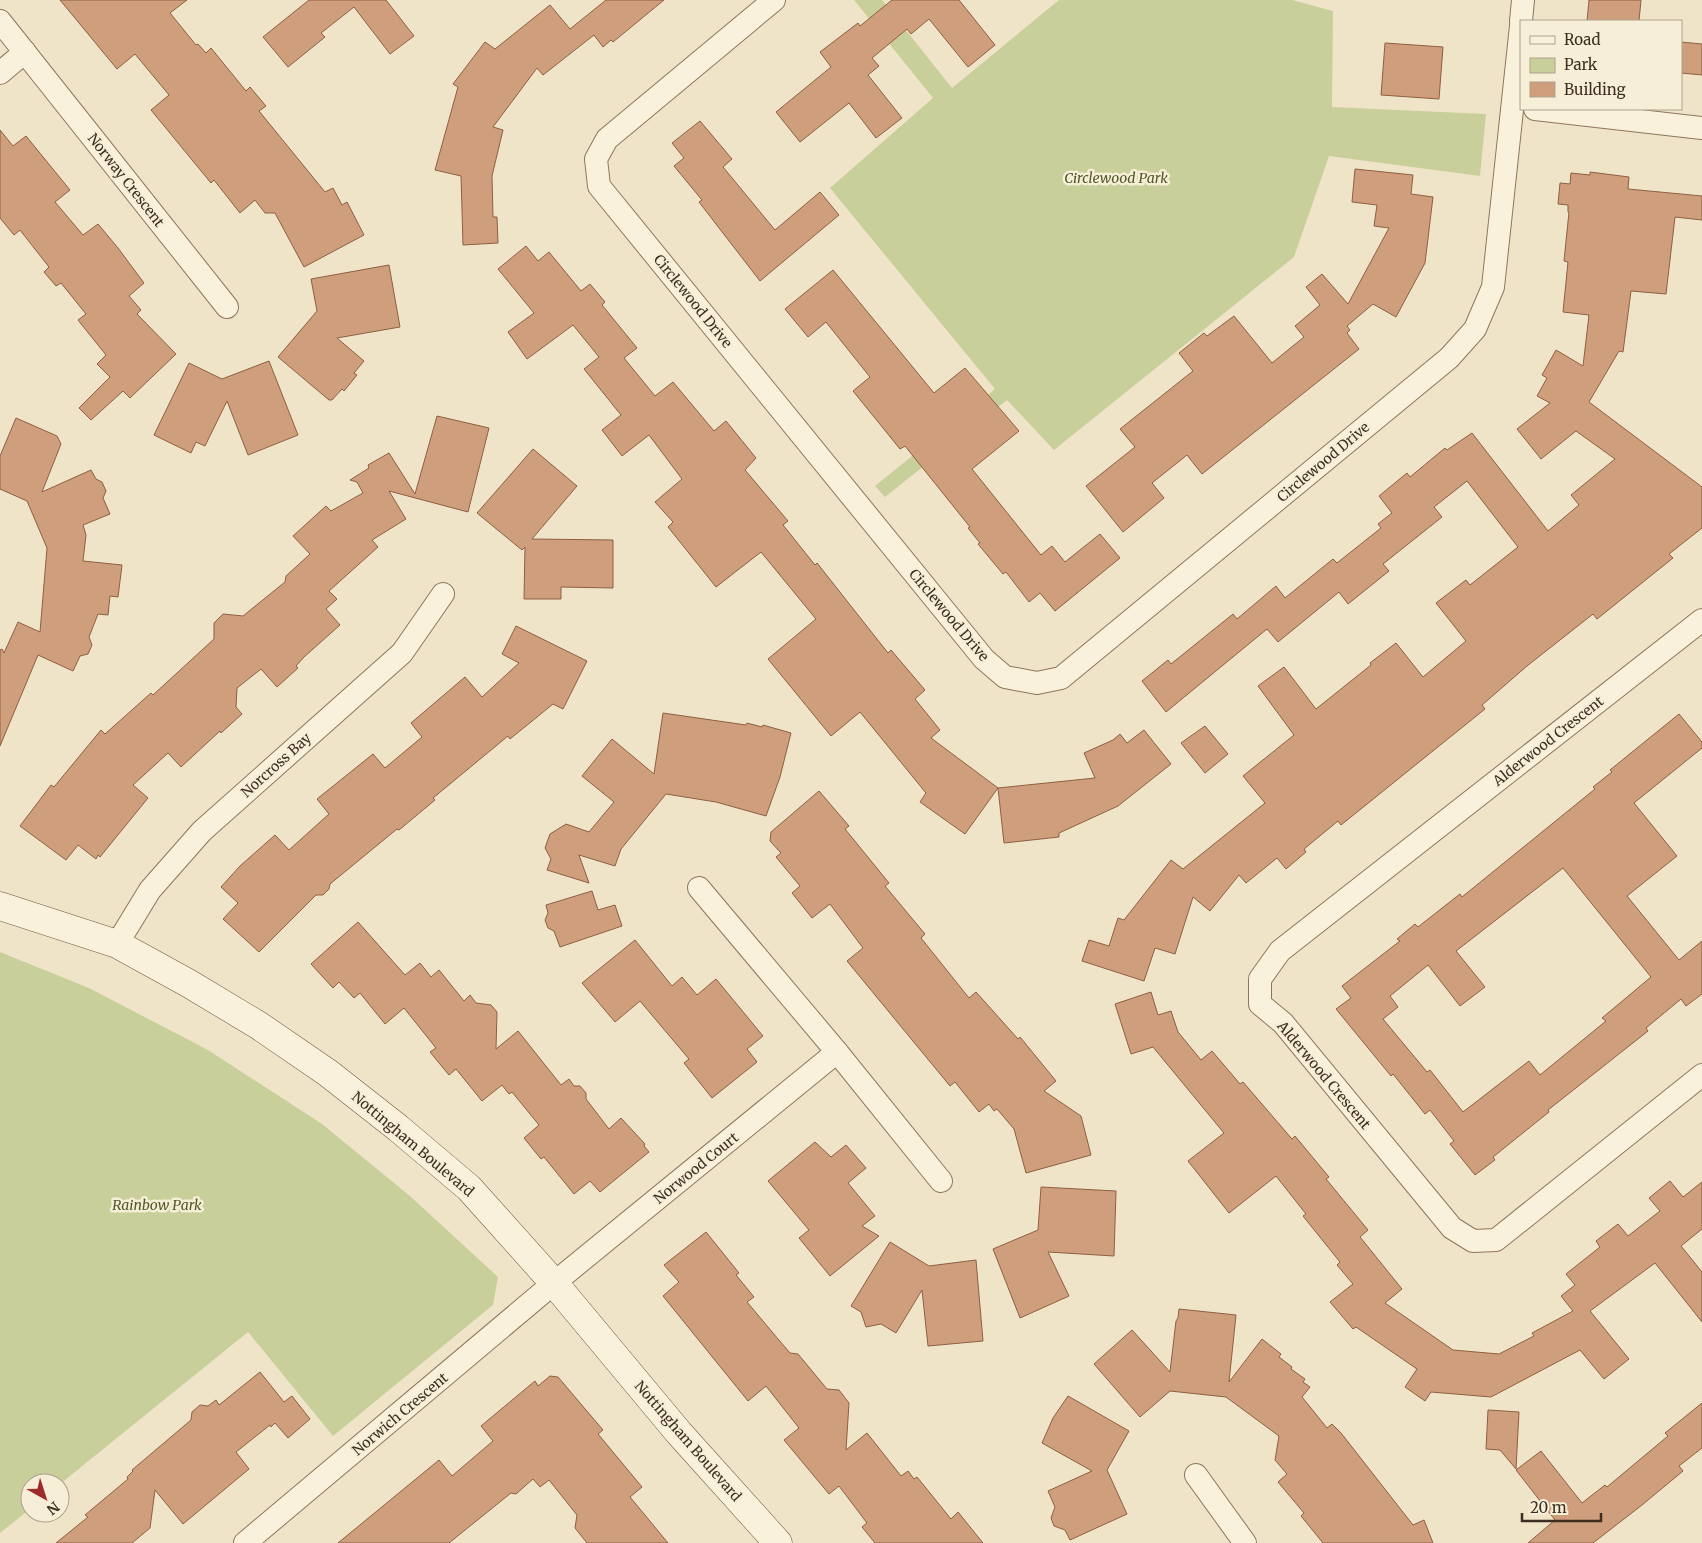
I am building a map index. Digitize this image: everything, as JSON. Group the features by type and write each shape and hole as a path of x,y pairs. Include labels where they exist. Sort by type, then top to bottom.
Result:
{"street":[{"name":"Circlewood Drive","path":"774,0 607,139 596,159 599,186 984,659 1005,677 1037,683 1061,678 1449,358 1475,329 1492,287 1517,105 1520,46"},
{"path":"1521,20 1523,0"},
{"name":"Norway Crescent","path":"0,21 228,307"},
{"path":"0,73 25,52"},
{"path":"1544,110 1702,128"},
{"name":"Norcross Bay","path":"117,944 150,890 202,831 402,653 443,594"},
{"name":"Alderwood Crescent","path":"1702,620 1280,952 1260,979 1260,1004 1283,1023 1452,1228 1473,1241 1496,1240 1702,1075"},
{"path":"699,888 837,1052 941,1181"},
{"name":"Nottingham Boulevard","path":"0,906 117,944 258,1025 328,1073 469,1188 554,1283 679,1433 778,1543"},
{"name":"Norwood Court","path":"554,1283 837,1052"},
{"name":"Norwich Crescent","path":"245,1543 554,1283"},
{"path":"1196,1475 1245,1543"}],"green space":[{"name":"Circlewood Park","path":"854,0 882,0 952,88 1059,0 1292,0 1333,11 1332,107 1486,114 1480,176 1329,156 1294,257 1054,450 1007,400 885,497 875,486 995,389 830,188 933,98"},
{"name":"Rainbow Park","path":"0,952 89,988 208,1050 322,1124 410,1196 498,1277 493,1305 333,1436 248,1332 70,1476 70,1473 20,1473 20,1517 0,1533"}],"building":[{"path":"60,0 187,0 170,13 196,45 198,44 206,53 211,48 246,91 250,87 266,106 259,111 325,192 333,188 342,205 347,202 364,235 304,267 275,213 265,213 255,200 240,213 214,180 211,183 151,110 169,95 135,54 117,69"},
{"path":"309,0 386,0 414,36 390,54 354,7 321,33 325,37 288,67 263,37"},
{"path":"606,0 664,0 613,42 611,40 603,47 594,35 543,75 537,68 493,127 503,130 492,176 493,217 497,217 498,243 463,245 461,176 435,170 458,87 453,84 485,42 495,49 550,5 570,29"},
{"path":"892,0 959,0 995,45 968,67 929,19 911,34 907,29 872,58 879,66 868,75 902,118 876,138 849,103 800,142 776,112 831,67 820,52 858,23 860,26"},
{"path":"1589,0 1641,0 1639,20 1587,20"},
{"path":"1682,42 1702,44 1702,75 1682,73"},
{"path":"1385,43 1443,47 1439,99 1381,95"},
{"path":"700,121 732,159 723,167 775,230 820,192 839,215 760,281 699,202 702,200 674,166 684,158 672,143"},
{"path":"0,130 13,146 26,136 70,190 55,202 83,235 98,224 118,248 144,283 129,296 141,310 137,314 176,354 130,398 123,391 91,420 79,408 110,377 97,364 106,355 78,320 86,314 61,283 56,286 44,272 49,267 20,230 14,235 0,218"},
{"path":"1355,169 1413,175 1411,194 1433,197 1425,263 1396,317 1373,304 1347,326 1350,330 1347,333 1359,349 1202,474 1187,455 1152,483 1164,498 1123,532 1086,486 1135,447 1120,429 1193,371 1179,353 1204,333 1207,336 1234,316 1272,363 1304,337 1295,326 1320,305 1306,287 1322,274 1348,304 1389,228 1374,226 1377,205 1352,202"},
{"path":"1590,172 1629,177 1628,189 1702,196 1702,220 1675,217 1666,294 1631,291 1623,352 1619,351 1589,402 1702,487 1702,528 1669,554 1673,558 1597,619 1593,614 1527,666 1482,705 1485,709 1341,825 1338,821 1304,849 1306,852 1286,869 1277,858 1246,883 1239,875 1210,911 1193,897 1175,954 1155,948 1144,981 1082,961 1089,940 1109,946 1118,918 1124,920 1171,860 1183,869 1265,803 1243,776 1294,735 1258,686 1284,667 1316,709 1396,643 1423,677 1466,641 1436,603 1466,580 1470,585 1518,547 1467,481 1434,507 1442,517 1383,564 1389,571 1348,604 1339,592 1278,642 1267,629 1166,712 1142,681 1168,660 1171,664 1233,614 1237,619 1276,586 1285,598 1333,559 1337,563 1381,528 1378,524 1392,513 1379,496 1407,473 1410,477 1445,448 1447,450 1472,433 1548,531 1579,505 1571,495 1615,459 1576,431 1541,459 1517,429 1550,403 1537,396 1547,378 1542,375 1556,350 1583,366 1589,315 1563,312 1568,262 1564,261 1569,212 1568,205 1558,204 1560,183 1570,184 1571,173 1590,175"},
{"path":"526,246 538,261 549,252 581,291 590,284 605,302 602,305 637,348 624,358 655,396 673,382 714,431 726,421 756,458 745,470 788,521 783,525 815,565 817,563 888,653 891,650 925,690 915,699 940,730 931,738 998,788 965,834 920,802 926,793 860,712 831,736 768,659 816,619 761,552 716,587 668,527 673,522 655,502 682,479 649,435 622,456 602,430 621,415 584,369 599,357 573,325 527,359 508,332 534,313 498,269"},
{"path":"389,265 400,327 337,338 364,361 354,373 357,375 344,391 342,389 332,400 329,400 278,357 317,311 311,279"},
{"path":"833,270 934,393 965,368 1019,431 972,469 1041,555 1052,546 1065,562 1100,534 1120,558 1055,611 1040,593 1029,602 1006,572 1003,574 978,544 980,543 968,528 970,527 905,446 900,449 853,391 870,377 826,322 808,337 785,309"},
{"path":"269,361 298,435 248,455 227,401 205,446 196,442 191,453 154,435 189,363 222,379"},
{"path":"437,416 489,428 468,512 389,491 406,519 372,540 378,547 329,591 337,599 326,609 340,625 304,657 296,666 298,668 277,687 261,669 237,688 236,707 242,714 221,733 220,731 181,767 168,753 133,785 148,798 100,857 98,855 96,859 78,845 66,860 20,826 51,785 54,787 101,730 105,734 151,693 153,695 214,639 214,623 223,614 243,616 285,582 286,576 310,554 293,536 326,506 331,511 363,493 357,482 350,480 369,468 368,465 389,453 415,494"},
{"path":"16,418 57,436 61,444 42,492 91,470 96,479 102,482 106,491 103,498 110,514 83,525 86,535 83,561 122,565 118,597 110,596 108,615 98,614 89,637 92,645 88,654 80,656 73,671 38,655 0,746 0,650 2,649 4,653 18,622 40,632 47,548 27,501 0,489 0,456"},
{"path":"533,449 577,486 532,539 613,540 613,588 561,587 561,599 524,599 525,547 522,550 477,513"},
{"path":"516,626 587,661 563,709 553,704 510,739 508,736 433,798 435,800 399,830 397,829 330,884 329,889 323,895 316,895 259,952 223,919 238,903 221,887 240,866 275,835 289,850 329,814 317,799 373,754 385,768 422,737 411,723 465,677 482,697 519,663 502,654"},
{"path":"663,713 746,725 747,723 762,727 763,725 791,733 780,777 766,816 716,802 666,794 621,849 615,866 579,855 589,883 547,870 551,859 545,848 550,834 566,824 589,832 614,802 582,776 612,739 654,774"},
{"path":"1679,714 1702,742 1702,748 1634,803 1677,856 1627,896 1679,960 1702,941 1702,994 1686,1006 1681,999 1646,1028 1648,1031 1548,1110 1549,1112 1493,1157 1495,1160 1475,1175 1450,1144 1454,1141 1430,1110 1425,1114 1336,1009 1351,998 1342,986 1400,941 1397,939 1415,924 1418,927 1460,894 1462,897 1595,789 1593,787 1612,772 1610,770","holes":["1563,868 1651,977 1602,1018 1606,1021 1540,1075 1529,1061 1463,1112 1430,1070 1427,1072 1383,1019 1398,1007 1390,996 1428,965 1460,1006 1485,987 1456,951"]},
{"path":"1205,726 1228,754 1205,773 1181,743"},
{"path":"1144,730 1171,764 1118,806 1059,833 1059,837 1004,843 998,788 1095,778 1084,753 1113,740 1120,734 1127,743"},
{"path":"819,791 849,826 845,829 889,883 885,886 925,934 921,938 969,998 976,992 1018,1039 1020,1037 1056,1081 1044,1091 1081,1116 1091,1155 1026,1173 1014,1129 997,1109 994,1111 989,1104 979,1112 955,1082 950,1086 847,961 863,948 830,904 812,918 792,893 800,886 776,857 781,853 770,841 771,832"},
{"path":"592,891 598,910 615,905 622,926 560,947 554,931 548,928 545,920 548,913 546,905"},
{"path":"358,922 405,975 420,963 431,977 439,970 464,1001 470,995 476,1003 491,1005 497,1012 496,1049 518,1031 561,1085 569,1079 574,1086 580,1086 586,1093 586,1099 609,1129 621,1118 645,1144 644,1146 649,1152 600,1192 590,1181 574,1194 544,1157 541,1159 524,1138 539,1125 512,1092 509,1094 502,1085 482,1101 456,1069 449,1075 430,1052 436,1048 404,1008 385,1024 360,993 354,998 339,982 333,988 311,964"},
{"path":"635,940 672,986 682,977 697,995 716,979 763,1036 747,1049 757,1062 712,1098 684,1063 689,1059 640,1001 615,1022 582,983"},
{"path":"1151,992 1158,1015 1171,1011 1178,1032 1201,1060 1212,1051 1240,1084 1243,1082 1292,1139 1295,1136 1329,1177 1326,1179 1368,1230 1360,1237 1402,1289 1385,1303 1453,1350 1499,1354 1534,1336 1532,1333 1573,1311 1561,1296 1575,1285 1566,1274 1600,1247 1596,1241 1618,1224 1628,1236 1660,1211 1649,1198 1670,1181 1683,1197 1702,1182 1702,1229 1681,1246 1702,1272 1702,1322 1655,1263 1590,1311 1629,1359 1604,1379 1580,1350 1491,1397 1431,1392 1425,1401 1405,1387 1417,1369 1356,1327 1353,1329 1330,1302 1353,1284 1337,1265 1340,1262 1303,1216 1306,1214 1276,1176 1229,1213 1188,1161 1224,1133 1153,1047 1131,1054 1115,1004"},
{"path":"815,1142 831,1157 846,1145 866,1168 848,1183 875,1216 862,1226 879,1236 830,1276 799,1238 809,1230 768,1181"},
{"path":"1041,1187 1116,1191 1114,1256 1048,1252 1069,1296 1020,1318 993,1249 1038,1230"},
{"path":"706,1232 739,1273 736,1275 754,1297 747,1302 790,1353 798,1354 827,1389 839,1390 849,1403 846,1450 867,1433 901,1476 908,1471 914,1479 917,1477 951,1519 958,1512 983,1543 875,1543 862,1527 867,1523 839,1486 829,1494 784,1440 799,1428 766,1386 748,1401 663,1296 679,1282 664,1265"},
{"path":"890,1242 929,1266 976,1260 983,1341 928,1346 922,1290 896,1333 881,1324 866,1327 861,1312 851,1306"},
{"path":"1179,1309 1236,1315 1229,1382 1262,1339 1281,1354 1279,1357 1305,1379 1303,1382 1310,1387 1302,1397 1327,1428 1332,1424 1341,1433 1413,1525 1424,1520 1433,1543 1323,1543 1301,1516 1304,1513 1278,1482 1287,1474 1275,1460 1279,1436 1226,1397 1170,1391 1140,1417 1094,1364 1132,1330 1170,1372"},
{"path":"260,1372 284,1402 292,1396 310,1419 288,1438 275,1423 271,1427 270,1425 236,1452 249,1469 183,1524 155,1490 150,1528 132,1543 56,1543 88,1517 85,1515 128,1479 127,1477 132,1470 191,1420 192,1412 200,1405 208,1406 216,1400 219,1405"},
{"path":"550,1376 558,1377 603,1430 598,1434 642,1487 630,1497 668,1543 587,1543 575,1528 577,1515 549,1480 540,1487 533,1479 516,1494 511,1493 449,1543 338,1543 439,1460 452,1476 493,1441 481,1426 535,1381 538,1386"},
{"path":"1068,1396 1129,1431 1107,1470 1127,1514 1070,1540 1065,1530 1054,1526 1051,1518 1055,1507 1048,1491 1092,1471 1042,1443 1053,1418"},
{"path":"1702,1403 1702,1448 1679,1466 1683,1471 1642,1505 1593,1543 1528,1543 1555,1520 1516,1470 1541,1451 1582,1503 1605,1485 1607,1487 1668,1436 1665,1433"},
{"path":"1488,1410 1519,1412 1516,1469 1500,1450 1486,1449"}]}
